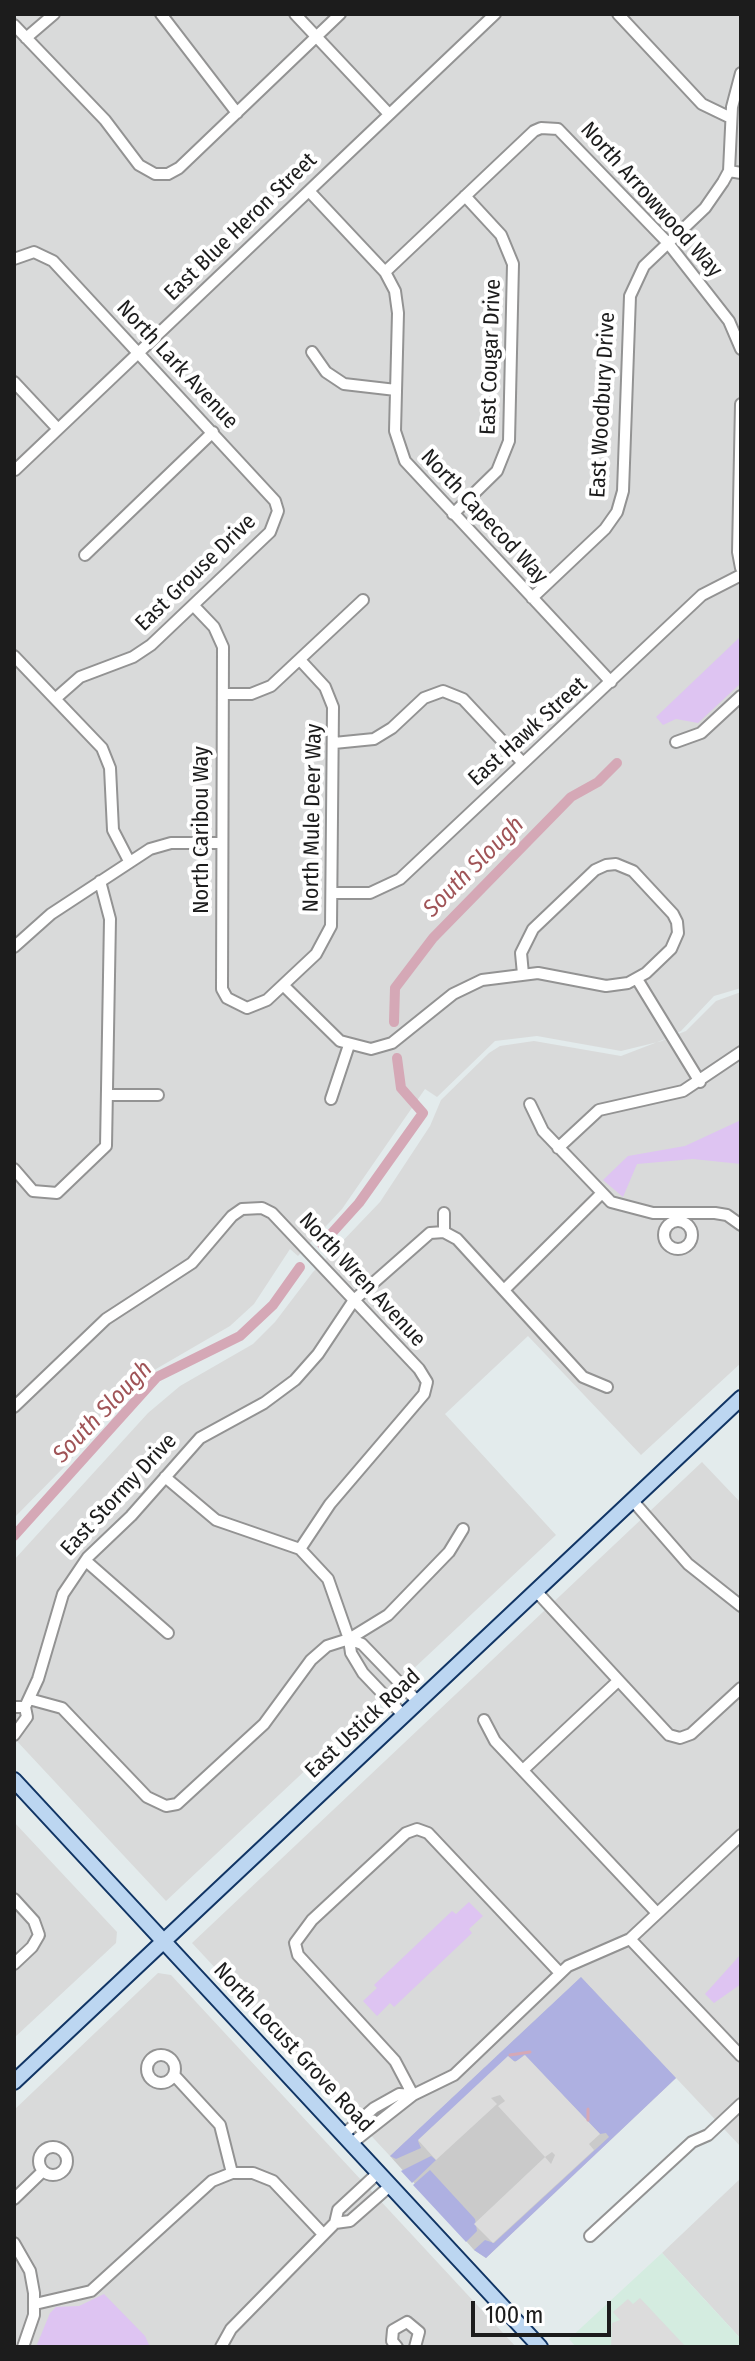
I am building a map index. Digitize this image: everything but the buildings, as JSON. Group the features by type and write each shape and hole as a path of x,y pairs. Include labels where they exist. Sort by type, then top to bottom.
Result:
{"main road":[{"name":"East Ustick Road","path":"14,2082 741,1398"},
{"name":"North Locust Grove Road","path":"14,1780 540,2347"}],"street":[{"path":"26,38 54,14"},
{"path":"161,14 237,113"},
{"path":"295,14 389,114"},
{"path":"14,25 105,120 139,165 155,174 168,174 179,168 340,14"},
{"name":"East Blue Heron Street","path":"15,470 495,14"},
{"path":"618,14 702,104 731,118"},
{"path":"741,73 731,118 729,171 741,173"},
{"name":"North Arrowwood Way","path":"465,196 534,131 549,127 567,134 668,243 729,321 741,349"},
{"name":"East Woodbury Drive","path":"532,598 605,529 621,502 630,296 644,266 712,200 729,171"},
{"name":"North Capecod Way","path":"309,191 385,272 397,302 395,431 400,451 453,514 611,682"},
{"path":"385,272 465,196"},
{"name":"East Cougar Drive","path":"453,514 497,471 509,441 513,264 501,235 465,196"},
{"name":"North Lark Avenue","path":"14,259 34,246 53,261 275,501 277,516"},
{"path":"312,352 326,372 344,384 396,390"},
{"path":"14,382 58,429"},
{"path":"741,404 741,568"},
{"path":"85,555 213,432"},
{"name":"East Grouse Drive","path":"55,699 80,677 142,652 270,532 277,516"},
{"name":"East Hawk Street","path":"332,893 370,893 391,886 702,595 741,575"},
{"path":"223,694 261,691 300,660 363,600"},
{"name":"North Caribou Way","path":"193,605 214,627 223,647 222,989 227,998 247,1008 267,1000 283,985"},
{"path":"14,656 107,758 113,830 129,861"},
{"name":"North Mule Deer Way","path":"283,985 316,954 328,936 332,893 334,743 330,696 300,660"},
{"path":"334,743 374,739 433,692 454,693 522,762"},
{"path":"676,742 701,733 741,696"},
{"path":"15,942 129,861 160,845 222,843"},
{"path":"283,985 331,1034 349,1045 371,1049 392,1043 462,988 482,980 549,974 606,986 637,979 671,949 678,933 673,914 633,871 616,864 595,870 533,929 521,953 523,974"},
{"path":"14,1169 33,1191 47,1195 66,1187 106,1146 110,919 100,881"},
{"path":"637,979 700,1082"},
{"path":"331,1099 349,1045"},
{"path":"558,1148 599,1110 660,1099 700,1082 741,1052"},
{"path":"108,1095 158,1095"},
{"path":"530,1104 543,1131 558,1148 601,1194 623,1208 679,1216 727,1215 741,1225"},
{"path":"505,1289 601,1194"},
{"name":"North Wren Avenue","path":"14,1407 106,1319 181,1273 232,1216 253,1207 272,1213 419,1369 427,1382 424,1394 330,1504 300,1549"},
{"path":"444,1213 444,1232 457,1239 505,1289 537,1329 583,1377 607,1387"},
{"name":"East Stormy Drive","path":"14,1735 27,1717 22,1705 63,1594 86,1561 200,1438 264,1403 295,1380 318,1354 354,1300 421,1238 430,1233 444,1232"},
{"path":"165,1477 216,1520 300,1549 328,1579 351,1653 363,1673 404,1716"},
{"path":"633,1501 688,1564 741,1606"},
{"path":"22,1705 62,1708 147,1797 166,1806 186,1798 264,1724 311,1660 327,1646 349,1639 388,1615 449,1552 463,1529"},
{"path":"86,1561 168,1633"},
{"path":"536,1591 669,1735 680,1738 691,1734 741,1688"},
{"path":"349,1639 362,1644 418,1702"},
{"path":"523,1770 618,1681"},
{"path":"484,1720 495,1741 657,1913"},
{"path":"413,2095 395,2061 298,1955 295,1943 299,1933 312,1920 406,1833 417,1829 428,1833 560,1973"},
{"path":"348,2138 413,2095 454,2075 560,1973 576,1962 630,1939 741,1835"},
{"path":"14,1899 34,1921 39,1935 32,1947 14,1964"},
{"path":"630,1939 741,2056"},
{"path":"174,2075 220,2125 232,2173"},
{"path":"590,2236 692,2142 708,2135 741,2104"},
{"path":"14,2199 43,2171"},
{"path":"221,2347 231,2329 335,2223 338,2210 379,2172"},
{"path":"35,2304 91,2291 212,2181 232,2173 253,2173 273,2181 323,2234"},
{"path":"335,2223 350,2221 391,2185"},
{"path":"14,2243 30,2271 35,2304 23,2347"},
{"path":"395,2347 393,2330 407,2322 419,2332 415,2347"}],"shaded area":[{"path":"14,14 741,14 741,988 714,996 681,1031 662,1041 621,1051 537,1036 495,1041 437,1097 425,1089 342,1209 298,1256 290,1249 254,1304 230,1326 144,1376 68,1463 14,1518"},
{"path":"741,636 741,683 698,723 676,719 663,725 656,717"},
{"path":"741,992 741,1363 641,1455 528,1336 445,1414 556,1535 166,1901 14,1738 14,1560 148,1413 180,1386 253,1344 275,1322 313,1272 380,1202 430,1126 441,1100 489,1053 500,1046 534,1041 621,1056 686,1031 716,1001"},
{"path":"741,1120 741,1164 693,1159 637,1164 623,1197 603,1180 628,1156 685,1146"},
{"path":"702,1462 741,1503 741,2147 581,1977 390,2156 192,1943"},
{"path":"14,1822 117,1932 116,1943 14,2038"},
{"path":"469,1902 483,1916 469,1929 472,1933 394,2007 390,2003 377,2016 363,2001 377,1988 374,1985 452,1911 456,1914"},
{"path":"741,1954 741,1984 714,2003 705,1994"},
{"path":"158,1973 171,1975 516,2347 14,2347 14,2110"},
{"path":"581,1977 676,2078 486,2258 474,2250 390,2156"},
{"path":"581,1977 676,2078 486,2258 474,2250 485,2240 494,2243 609,2137 606,2133 600,2134 524,2055 418,2141 421,2148 396,2159 390,2156"},
{"path":"525,2055 600,2134 589,2144 594,2150 493,2243 474,2224 545,2157 498,2106 505,2101 500,2095 491,2098 497,2104 436,2160 418,2140 508,2056 515,2062","holes":["552,2152 555,2155 551,2164 545,2157"]},
{"path":"431,2156 436,2160 412,2183 401,2171"},
{"path":"430,2170 475,2219 477,2231 466,2242 413,2185"},
{"path":"741,2178 741,2339 662,2253"},
{"path":"662,2253 741,2339 741,2347 576,2347 569,2339"},
{"path":"104,2294 145,2336 150,2347 36,2347 50,2313 56,2307 79,2306"},
{"path":"640,2298 686,2347 611,2347 612,2323 620,2320 613,2312 628,2299 633,2304"}],"waterway":[{"name":"South Slough","path":"394,1022 395,988 433,938 571,797 598,782 617,763"},
{"name":"South Slough","path":"322,1244 359,1203 423,1113 401,1088 397,1058"},
{"name":"South Slough","path":"14,1536 157,1377 240,1336 273,1305 300,1267"},
{"path":"510,2055 530,2052"},
{"path":"588,2109 588,2120"}]}
